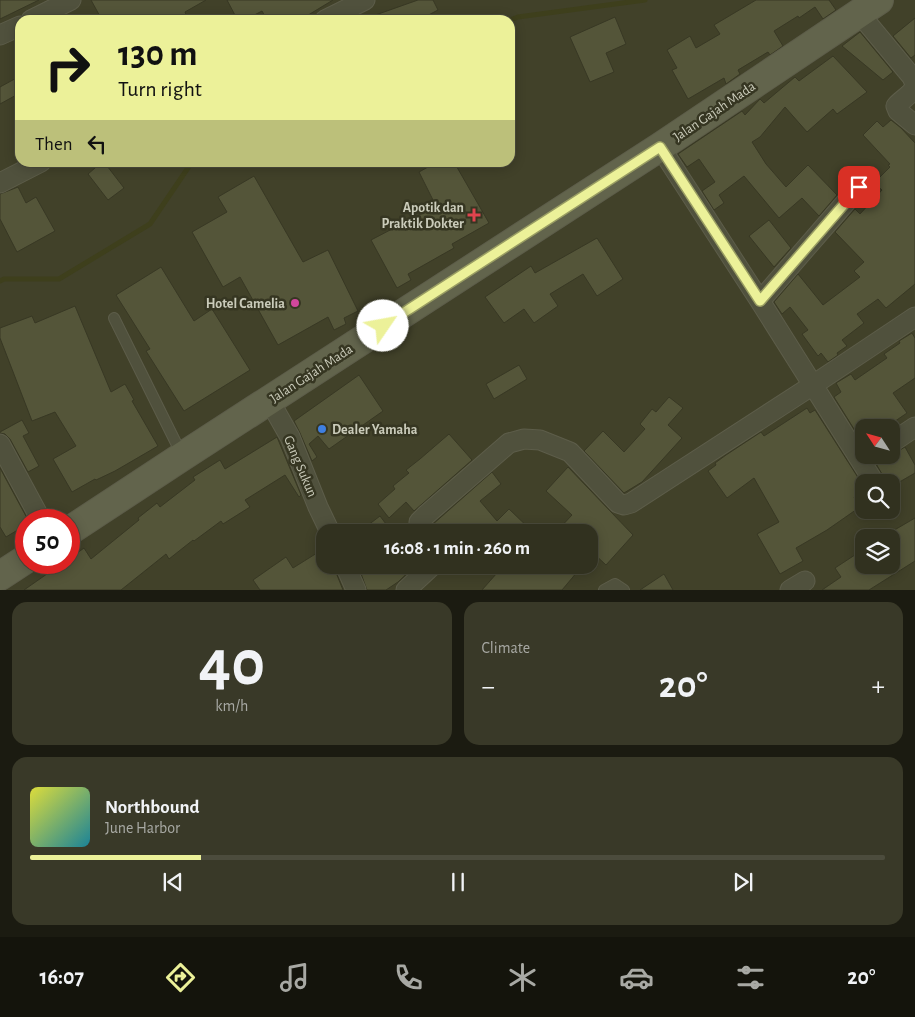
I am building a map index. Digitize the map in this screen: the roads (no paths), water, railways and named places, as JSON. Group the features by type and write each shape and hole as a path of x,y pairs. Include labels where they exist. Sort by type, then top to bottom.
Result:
{"main road":[{"name":"Jalan Gajah Mada","path":"80,524 660,147 869,7"},
{"path":"0,576 15,566"}],"street":[{"path":"41,15 71,0"},
{"path":"335,15 365,0"},
{"path":"869,7 912,77 915,85 913,91 896,106 898,111 915,125"},
{"path":"0,35 15,28"},
{"path":"660,147 813,385 855,442"},
{"path":"0,183 31,167"},
{"path":"760,301 859,187"},
{"path":"419,524 426,515 509,443 524,439 540,440 570,452 616,501 624,505 631,503 915,317"},
{"name":"Gang Sukun","path":"269,400 290,437 327,524"},
{"path":"900,437 915,427"},
{"path":"0,444 35,509"},
{"path":"349,574 356,590"},
{"path":"406,590 423,574"}],"lane":[{"path":"114,318 182,456"},
{"path":"604,590 615,584 624,590"}],"waterway":[{"path":"515,18 645,0"},
{"path":"0,281 4,279 59,279 150,224 189,167"}],"place":[{"name":"Apotik dan Praktik Dokter","path":"474,215"},
{"name":"Hotel Camelia","path":"295,303"},
{"name":"Dealer Yamaha","path":"322,429"}]}
